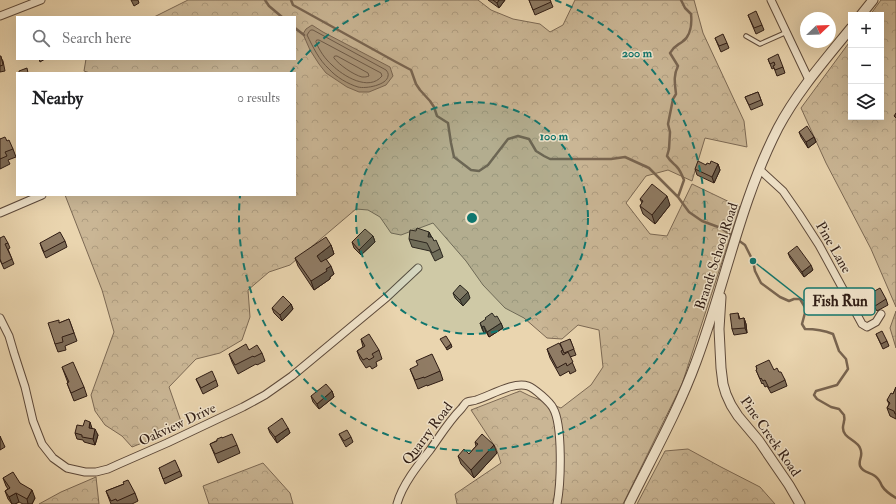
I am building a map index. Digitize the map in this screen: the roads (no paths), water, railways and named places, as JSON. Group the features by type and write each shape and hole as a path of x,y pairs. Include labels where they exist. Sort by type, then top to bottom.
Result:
{"street":[{"path":"0,16 41,0"},
{"path":"771,0 809,80"},
{"path":"863,12 873,0"},
{"name":"Brandt School Road","path":"629,504 683,395 697,360 759,169 779,128 795,101 809,80 848,32"},
{"name":"Pine Lane","path":"759,169 782,191 799,214 819,245 862,324 867,327 876,322 881,314"},
{"path":"0,214 40,196"},
{"name":"Oakview Drive","path":"0,318 9,336 25,387 33,421 42,444 53,458 67,468 85,472 96,472 108,469 133,458 243,407 265,395 292,376 418,268"},
{"name":"Pine Creek Road","path":"721,286 719,329 721,368 726,394 738,416 759,441 800,504"},
{"name":"Quarry Road","path":"397,504 398,498 417,466 451,419 467,402 501,390 528,386 547,400 557,417 560,462 557,504"}],"lane":[{"path":"746,36 760,44 786,32"}],"water":[{"path":"312,25 390,67 393,76 386,85 369,92 359,92 347,87 326,73 310,50 303,34 306,29"}],"waterway":[{"path":"265,0 269,6 281,16"},
{"path":"291,0 293,5 411,70 416,84 434,107 437,116 448,123 454,157 471,170 479,171 488,165 508,139 518,136 529,139 536,151 550,159 611,159 625,157 649,168 678,197"},
{"path":"681,0 685,8 691,14 691,25 689,33 685,39 674,47 670,53 678,66 675,77 676,94 673,99 668,124 670,132 667,156 677,167 684,180 678,197 689,212 702,221 721,228 745,245 761,283 780,297 789,301 800,299 806,309 802,324 805,329 819,330 833,334 839,351 846,359 848,369 837,385 816,391 814,395 817,399 831,407 839,409 844,415 843,431 860,448 861,468 876,477 885,490 896,498"},
{"path":"296,29 304,35"}],"place":[{"name":"Fish Run","path":"753,261"}]}
